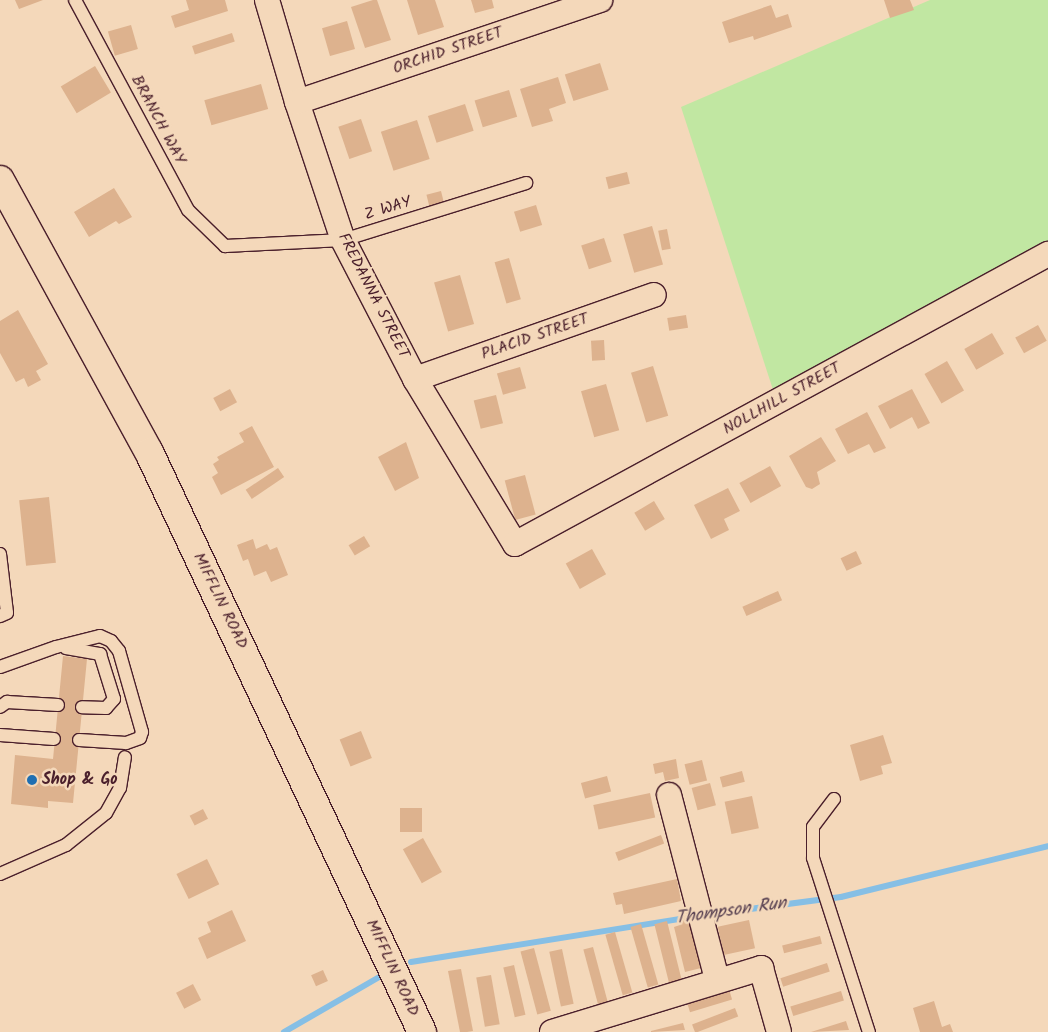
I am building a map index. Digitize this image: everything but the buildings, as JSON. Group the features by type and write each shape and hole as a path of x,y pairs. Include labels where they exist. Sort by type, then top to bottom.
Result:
{"street":[{"name":"FREDANNA STREET","path":"267,0 297,102 343,240 415,379 515,544"},
{"name":"ORCHID STREET","path":"297,102 600,0"},
{"name":"MIFFLIN ROAD","path":"0,180 149,452 422,1032"},
{"name":"NOLLHILL STREET","path":"515,544 1048,254"},
{"name":"PLACID STREET","path":"415,379 654,295"},
{"path":"668,795 699,918 717,979"},
{"path":"552,1032 620,1023 717,979 761,968 779,1032"}],"lane":[{"name":"BRANCH WAY","path":"75,0 188,210 225,246"},
{"name":"Z WAY","path":"225,246 343,240 526,183"},
{"path":"0,554 7,613 0,616"},
{"path":"0,667 56,647 100,636 112,641 119,651 142,724 140,738 134,742 79,740"},
{"path":"56,647 100,654 114,698 112,705 106,708 82,707"},
{"path":"0,707 7,702 58,705"},
{"path":"0,735 54,738"},
{"path":"0,874 66,844 106,813 120,788 125,757"},
{"path":"834,799 813,827 813,858 869,1032"}],"green space":[{"path":"930,0 1048,0 1048,247 777,402 681,107"}],"waterway":[{"name":"Thompson Run","path":"704,915 841,897 1048,846"},
{"name":"Thompson Run","path":"411,962 687,918"},
{"name":"Thompson Run","path":"284,1032 381,976"}],"place":[{"name":"Shop & Go","path":"32,780"}]}
